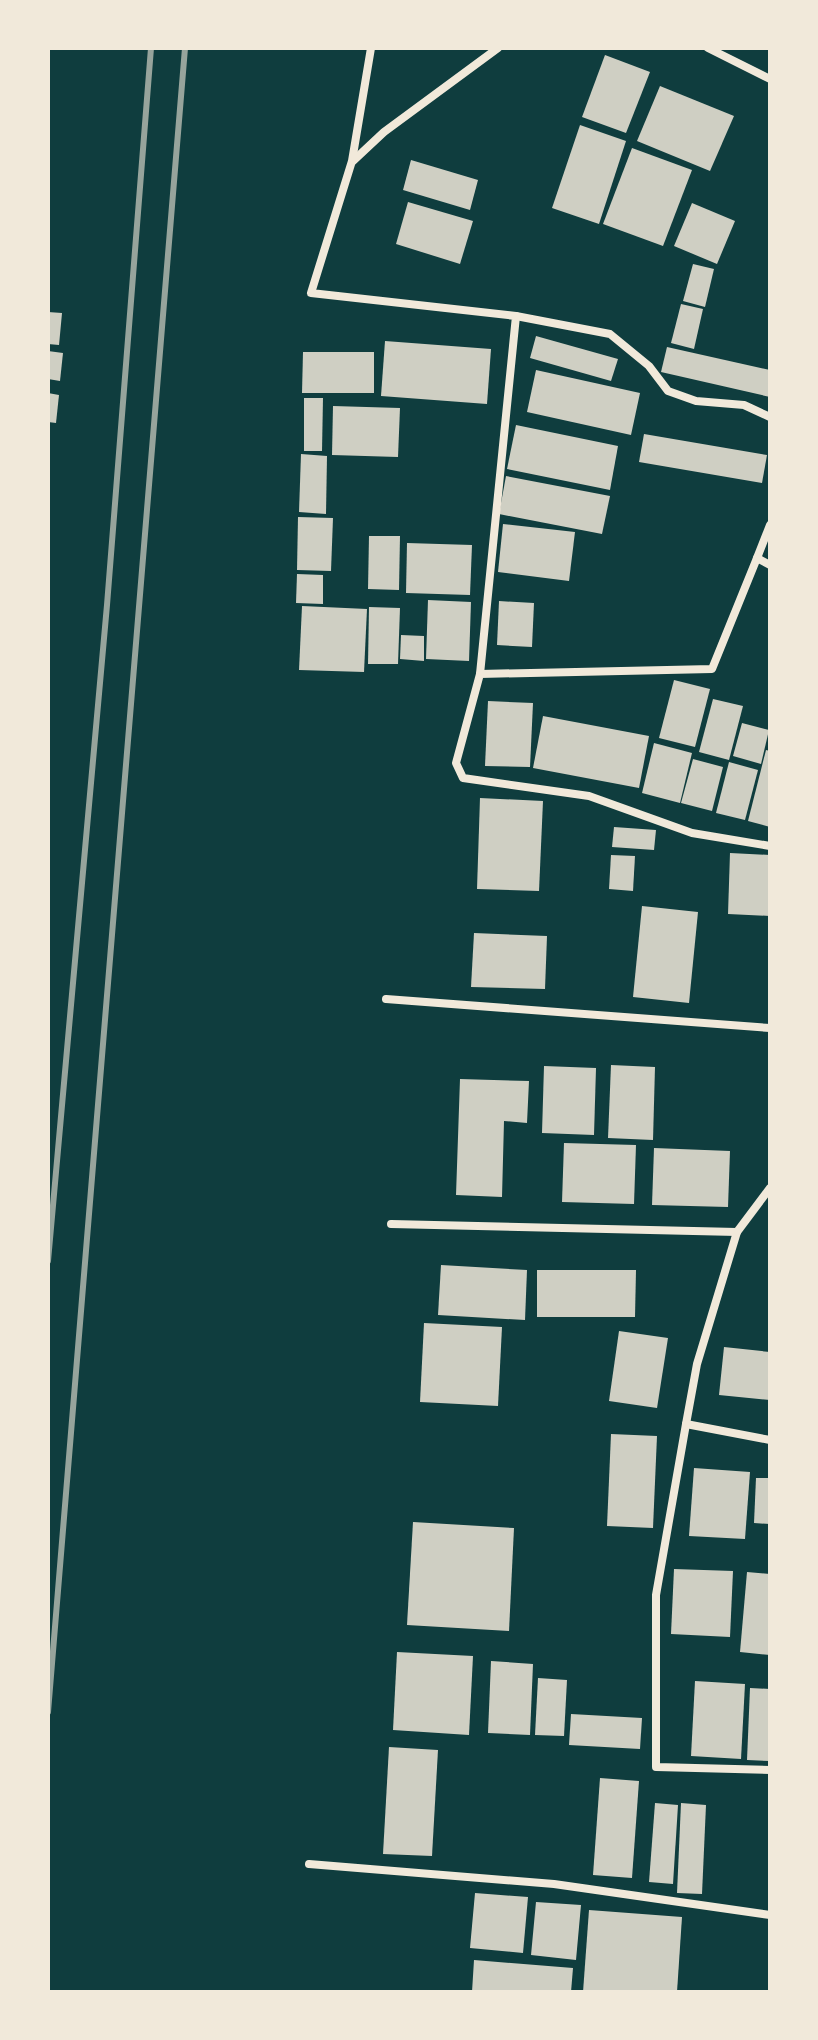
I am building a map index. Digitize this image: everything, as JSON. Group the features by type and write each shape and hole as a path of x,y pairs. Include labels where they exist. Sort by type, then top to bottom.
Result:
{"street":[{"path":"371,48 352,161 311,293 516,316 610,334 649,366 668,391 696,401 744,405 770,417"},
{"path":"352,161 384,132 498,48"},
{"path":"708,48 770,79"},
{"path":"516,316 480,674 456,763 463,778 589,796 692,833 770,846"},
{"path":"480,674 712,669 770,525"},
{"path":"757,558 770,565"},
{"path":"386,999 770,1028"},
{"path":"770,1188 737,1232 697,1364 656,1595 656,1767 770,1770"},
{"path":"391,1224 737,1232"},
{"path":"686,1424 770,1440"},
{"path":"309,1864 554,1884 770,1915"}],"building":[{"path":"605,55 650,72 626,133 582,117"},
{"path":"660,86 734,116 710,171 637,141"},
{"path":"580,125 626,141 599,224 552,208"},
{"path":"632,148 692,170 663,246 603,224"},
{"path":"411,160 478,180 470,210 403,190"},
{"path":"408,202 473,221 460,264 396,244"},
{"path":"692,203 735,221 717,264 674,246"},
{"path":"693,264 714,269 705,307 683,301"},
{"path":"681,304 703,309 694,349 671,343"},
{"path":"48,312 62,313 59,345 48,344"},
{"path":"536,336 618,359 611,381 530,358"},
{"path":"385,341 491,349 487,404 381,396"},
{"path":"667,347 770,370 770,397 661,372"},
{"path":"48,351 63,353 60,381 48,379"},
{"path":"303,352 374,352 374,393 302,393"},
{"path":"536,370 640,393 631,435 527,412"},
{"path":"48,393 59,395 56,423 48,422"},
{"path":"304,398 323,398 322,451 304,451"},
{"path":"333,406 400,408 398,457 332,455"},
{"path":"516,425 618,446 610,490 507,469"},
{"path":"644,434 767,455 762,483 639,462"},
{"path":"301,454 327,456 326,514 299,512"},
{"path":"506,476 610,496 602,534 499,514"},
{"path":"298,517 333,518 331,571 297,570"},
{"path":"503,524 575,532 569,581 498,572"},
{"path":"369,536 400,536 399,590 368,589"},
{"path":"407,543 472,545 470,595 406,593"},
{"path":"297,574 323,575 323,604 296,603"},
{"path":"428,600 471,602 469,661 426,659"},
{"path":"499,601 534,603 532,647 497,645"},
{"path":"302,606 367,609 364,672 299,670"},
{"path":"369,607 400,608 398,664 368,664"},
{"path":"401,635 424,636 424,661 400,659"},
{"path":"674,680 710,689 695,747 659,738"},
{"path":"713,699 743,706 729,760 699,752"},
{"path":"488,701 533,703 530,767 485,766"},
{"path":"543,716 649,736 639,788 533,768"},
{"path":"742,723 769,730 761,764 733,756"},
{"path":"654,743 692,753 680,803 642,793"},
{"path":"766,750 770,751 770,827 748,821"},
{"path":"693,759 723,767 712,811 681,803"},
{"path":"729,762 758,770 745,820 716,813"},
{"path":"480,798 543,801 539,891 477,889"},
{"path":"614,827 656,830 654,850 612,847"},
{"path":"730,853 770,855 770,916 728,914"},
{"path":"611,855 635,856 633,891 609,889"},
{"path":"642,906 698,912 689,1003 633,997"},
{"path":"474,933 547,936 545,989 471,987"},
{"path":"611,1065 655,1067 653,1140 608,1138"},
{"path":"544,1066 596,1068 594,1135 542,1133"},
{"path":"460,1079 529,1081 527,1123 504,1121 502,1197 456,1195"},
{"path":"564,1143 636,1145 634,1204 562,1202"},
{"path":"654,1148 730,1151 728,1207 652,1205"},
{"path":"441,1265 527,1270 525,1320 438,1315"},
{"path":"537,1270 636,1270 635,1317 537,1317"},
{"path":"424,1323 502,1327 498,1406 420,1402"},
{"path":"619,1331 668,1338 657,1408 609,1401"},
{"path":"724,1347 770,1352 770,1400 719,1395"},
{"path":"611,1434 657,1436 653,1528 607,1526"},
{"path":"694,1468 750,1472 745,1539 689,1536"},
{"path":"756,1478 770,1478 770,1524 754,1523"},
{"path":"413,1522 514,1528 509,1631 407,1625"},
{"path":"674,1569 733,1571 730,1637 671,1634"},
{"path":"747,1572 770,1574 770,1655 740,1652"},
{"path":"397,1652 473,1656 469,1735 393,1730"},
{"path":"491,1661 533,1664 530,1735 488,1733"},
{"path":"538,1678 567,1680 564,1736 535,1735"},
{"path":"695,1681 745,1684 741,1759 691,1756"},
{"path":"750,1688 770,1689 770,1761 747,1760"},
{"path":"571,1714 642,1718 640,1749 569,1745"},
{"path":"389,1747 438,1750 432,1856 383,1854"},
{"path":"600,1778 639,1781 632,1878 593,1875"},
{"path":"655,1803 678,1805 673,1884 649,1882"},
{"path":"681,1803 706,1805 702,1894 677,1893"},
{"path":"475,1893 528,1897 523,1953 470,1948"},
{"path":"536,1902 581,1905 576,1960 531,1955"},
{"path":"589,1910 682,1917 677,1992 583,1992"},
{"path":"474,1960 573,1968 571,1992 472,1992"}],"railway":[{"path":"48,1261 107,605 151,48"},
{"path":"48,1712 185,48"}]}
